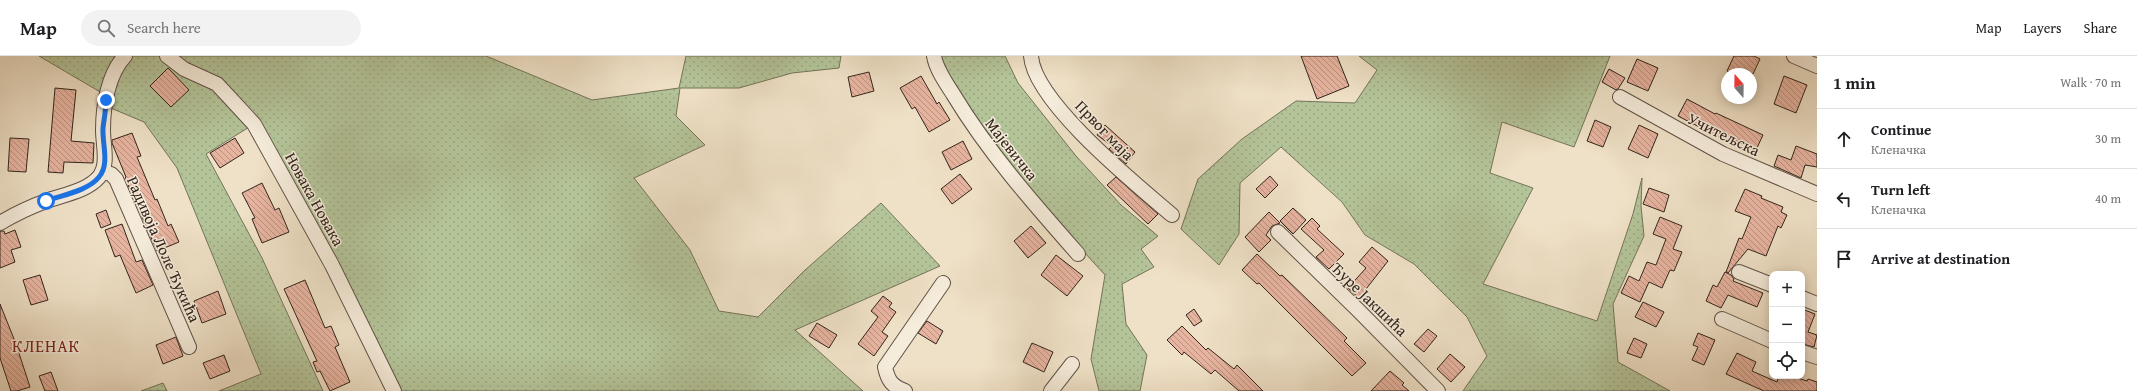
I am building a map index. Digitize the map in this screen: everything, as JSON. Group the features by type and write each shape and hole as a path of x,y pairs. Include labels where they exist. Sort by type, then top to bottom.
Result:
{"street":[{"path":"0,223 22,210 83,188 98,178 102,172 104,164 103,129 107,96 113,72 125,56"},
{"name":"Новака Новака","path":"167,56 184,69 217,84 254,124 332,265 394,391"},
{"name":"Мајевичка","path":"934,56 937,66 953,94 985,143 1033,204 1078,254"},
{"name":"Првог маја","path":"1032,56 1032,65 1038,77 1070,120 1118,170 1172,215"},
{"path":"1794,56 1817,66"},
{"name":"Учитељска","path":"1620,98 1723,154 1817,194"},
{"name":"Радивоја Лоле Ђукића","path":"102,172 111,174 116,179 189,346"},
{"name":"Ђуре Јакшића","path":"1278,232 1438,391"},
{"path":"1739,272 1769,285"},
{"path":"905,391 894,387 887,377 885,367 943,283"},
{"path":"1805,299 1817,304"},
{"path":"1722,319 1769,340"},
{"path":"1805,353 1817,357"},
{"path":"1051,391 1072,364"}],"green space":[{"path":"39,56 126,56 115,70 133,56 486,56 592,100 679,88 686,56 841,56 839,68 792,73 739,88 680,88 676,116 705,145 634,178 690,250 719,311 758,317 804,271 881,203 940,266 795,330 863,391 393,391 254,124 206,154 262,258 323,391 219,391 261,374 177,168 144,122 106,106 107,96"},
{"path":"935,56 1005,56 1018,83 1076,156 1121,205 1158,236 1141,249 1154,267 1122,284 1126,324 1147,355 1140,391 1099,391 1091,359 1105,275 985,143"},
{"path":"1359,56 1610,56 1574,147 1502,122 1490,173 1533,188 1483,284 1597,321 1633,214 1642,178 1641,206 1644,236 1613,304 1618,362 1670,391 1463,391 1487,356 1467,317 1414,264 1365,235 1342,202 1281,147 1240,183 1239,234 1219,265 1181,229 1198,179 1242,139 1296,101 1355,103 1377,70"},
{"path":"163,383 167,391 141,391"}],"building":[{"path":"1301,56 1337,56 1349,86 1317,99"},
{"path":"1734,56 1754,56 1760,59 1756,68 1728,68"},
{"path":"1637,59 1658,68 1648,91 1627,82"},
{"path":"168,68 189,90 171,107 150,86"},
{"path":"1609,69 1625,78 1616,90 1602,82"},
{"path":"869,72 874,91 852,97 848,77"},
{"path":"921,76 937,104 939,102 950,120 929,132 915,107 912,109 900,88"},
{"path":"1784,76 1807,85 1796,113 1774,104"},
{"path":"55,88 76,90 71,141 94,143 93,163 64,162 63,173 48,172"},
{"path":"1687,99 1715,114 1716,113 1763,135 1756,150 1734,140 1732,144 1678,116"},
{"path":"1595,120 1611,127 1603,147 1587,141"},
{"path":"1105,125 1135,152 1126,164 1109,149 1112,146 1097,135"},
{"path":"1639,125 1658,134 1648,158 1628,149"},
{"path":"132,133 141,156 137,157 155,200 157,199 168,226 171,224 179,242 157,251 125,178 126,177 112,143 112,140"},
{"path":"10,138 29,139 26,172 8,171"},
{"path":"235,138 244,153 220,168 210,153"},
{"path":"963,141 972,159 951,170 942,152"},
{"path":"1796,146 1817,154 1817,167 1805,165 1801,178 1774,166 1778,155 1791,160"},
{"path":"960,174 972,189 952,204 941,189"},
{"path":"1270,176 1278,185 1265,198 1256,189"},
{"path":"1116,177 1158,214 1148,224 1107,185"},
{"path":"262,183 275,210 279,208 289,232 262,243 252,219 255,218 242,193"},
{"path":"1649,188 1669,195 1664,212 1643,204"},
{"path":"1745,189 1762,196 1761,198 1783,207 1781,212 1787,215 1781,228 1778,226 1766,256 1748,249 1728,273 1726,272 1739,238 1742,239 1751,217 1735,211"},
{"path":"1293,208 1306,220 1293,234 1280,221"},
{"path":"106,210 111,224 101,228 96,214"},
{"path":"1269,212 1280,223 1272,226 1266,235 1271,240 1259,252 1245,237"},
{"path":"1660,217 1682,226 1673,249 1682,252 1674,271 1670,270 1662,288 1649,282 1640,302 1621,293 1629,276 1639,281 1647,262 1656,265 1666,239 1653,234"},
{"path":"1312,218 1320,226 1317,229 1344,254 1329,269 1316,257 1324,250 1301,229"},
{"path":"122,224 136,262 142,260 153,285 136,293 120,255 115,257 105,230"},
{"path":"1031,226 1046,243 1028,258 1014,241"},
{"path":"15,230 21,247 11,250 15,262 0,268 0,231 4,231 5,234"},
{"path":"1372,247 1388,261 1359,298 1348,288 1366,268 1359,262"},
{"path":"1257,254 1280,276 1282,275 1347,338 1344,341 1366,363 1352,376 1259,283 1257,284 1242,270"},
{"path":"1056,255 1083,276 1067,296 1041,275"},
{"path":"1725,272 1731,275 1734,279 1733,281 1763,293 1757,307 1728,295 1721,308 1706,301 1713,285 1717,287"},
{"path":"40,275 48,300 31,305 23,280"},
{"path":"305,280 325,328 331,326 339,345 335,347 350,382 330,391 320,371 317,372 313,362 317,361 284,289"},
{"path":"218,291 226,314 202,323 194,301"},
{"path":"883,296 892,303 889,307 896,312 882,332 888,336 874,356 858,344 878,317 871,311"},
{"path":"1643,302 1664,312 1656,327 1635,317"},
{"path":"0,304 16,344 30,387 17,391 11,391 0,358"},
{"path":"1194,309 1202,321 1194,326 1186,315"},
{"path":"1805,310 1815,314 1808,332 1817,335 1814,347 1805,345"},
{"path":"927,321 943,331 936,344 918,333"},
{"path":"817,323 837,335 829,348 809,336"},
{"path":"1182,326 1206,350 1208,348 1234,369 1237,365 1263,391 1239,391 1215,370 1211,374 1184,352 1182,355 1167,340"},
{"path":"1428,329 1437,336 1424,352 1414,344"},
{"path":"1698,333 1715,340 1704,365 1692,360 1698,347 1693,345"},
{"path":"176,337 183,356 163,364 156,345"},
{"path":"1634,338 1647,344 1641,358 1627,353"},
{"path":"1032,343 1053,352 1044,372 1023,362"},
{"path":"1737,353 1756,362 1752,371 1777,382 1778,379 1801,379 1807,381 1808,379 1817,382 1817,391 1764,391 1726,374"},
{"path":"1450,354 1465,367 1451,382 1437,369"},
{"path":"224,355 230,371 210,379 203,363"},
{"path":"1390,371 1404,383 1402,385 1409,391 1371,391"},
{"path":"51,372 58,391 45,391 39,376"}],"district":[{"name":"КЛЕНАК","path":"46,346"}],"route":[{"path":"46,201 83,188 98,178 102,172 104,164 103,129 106,100"}]}
